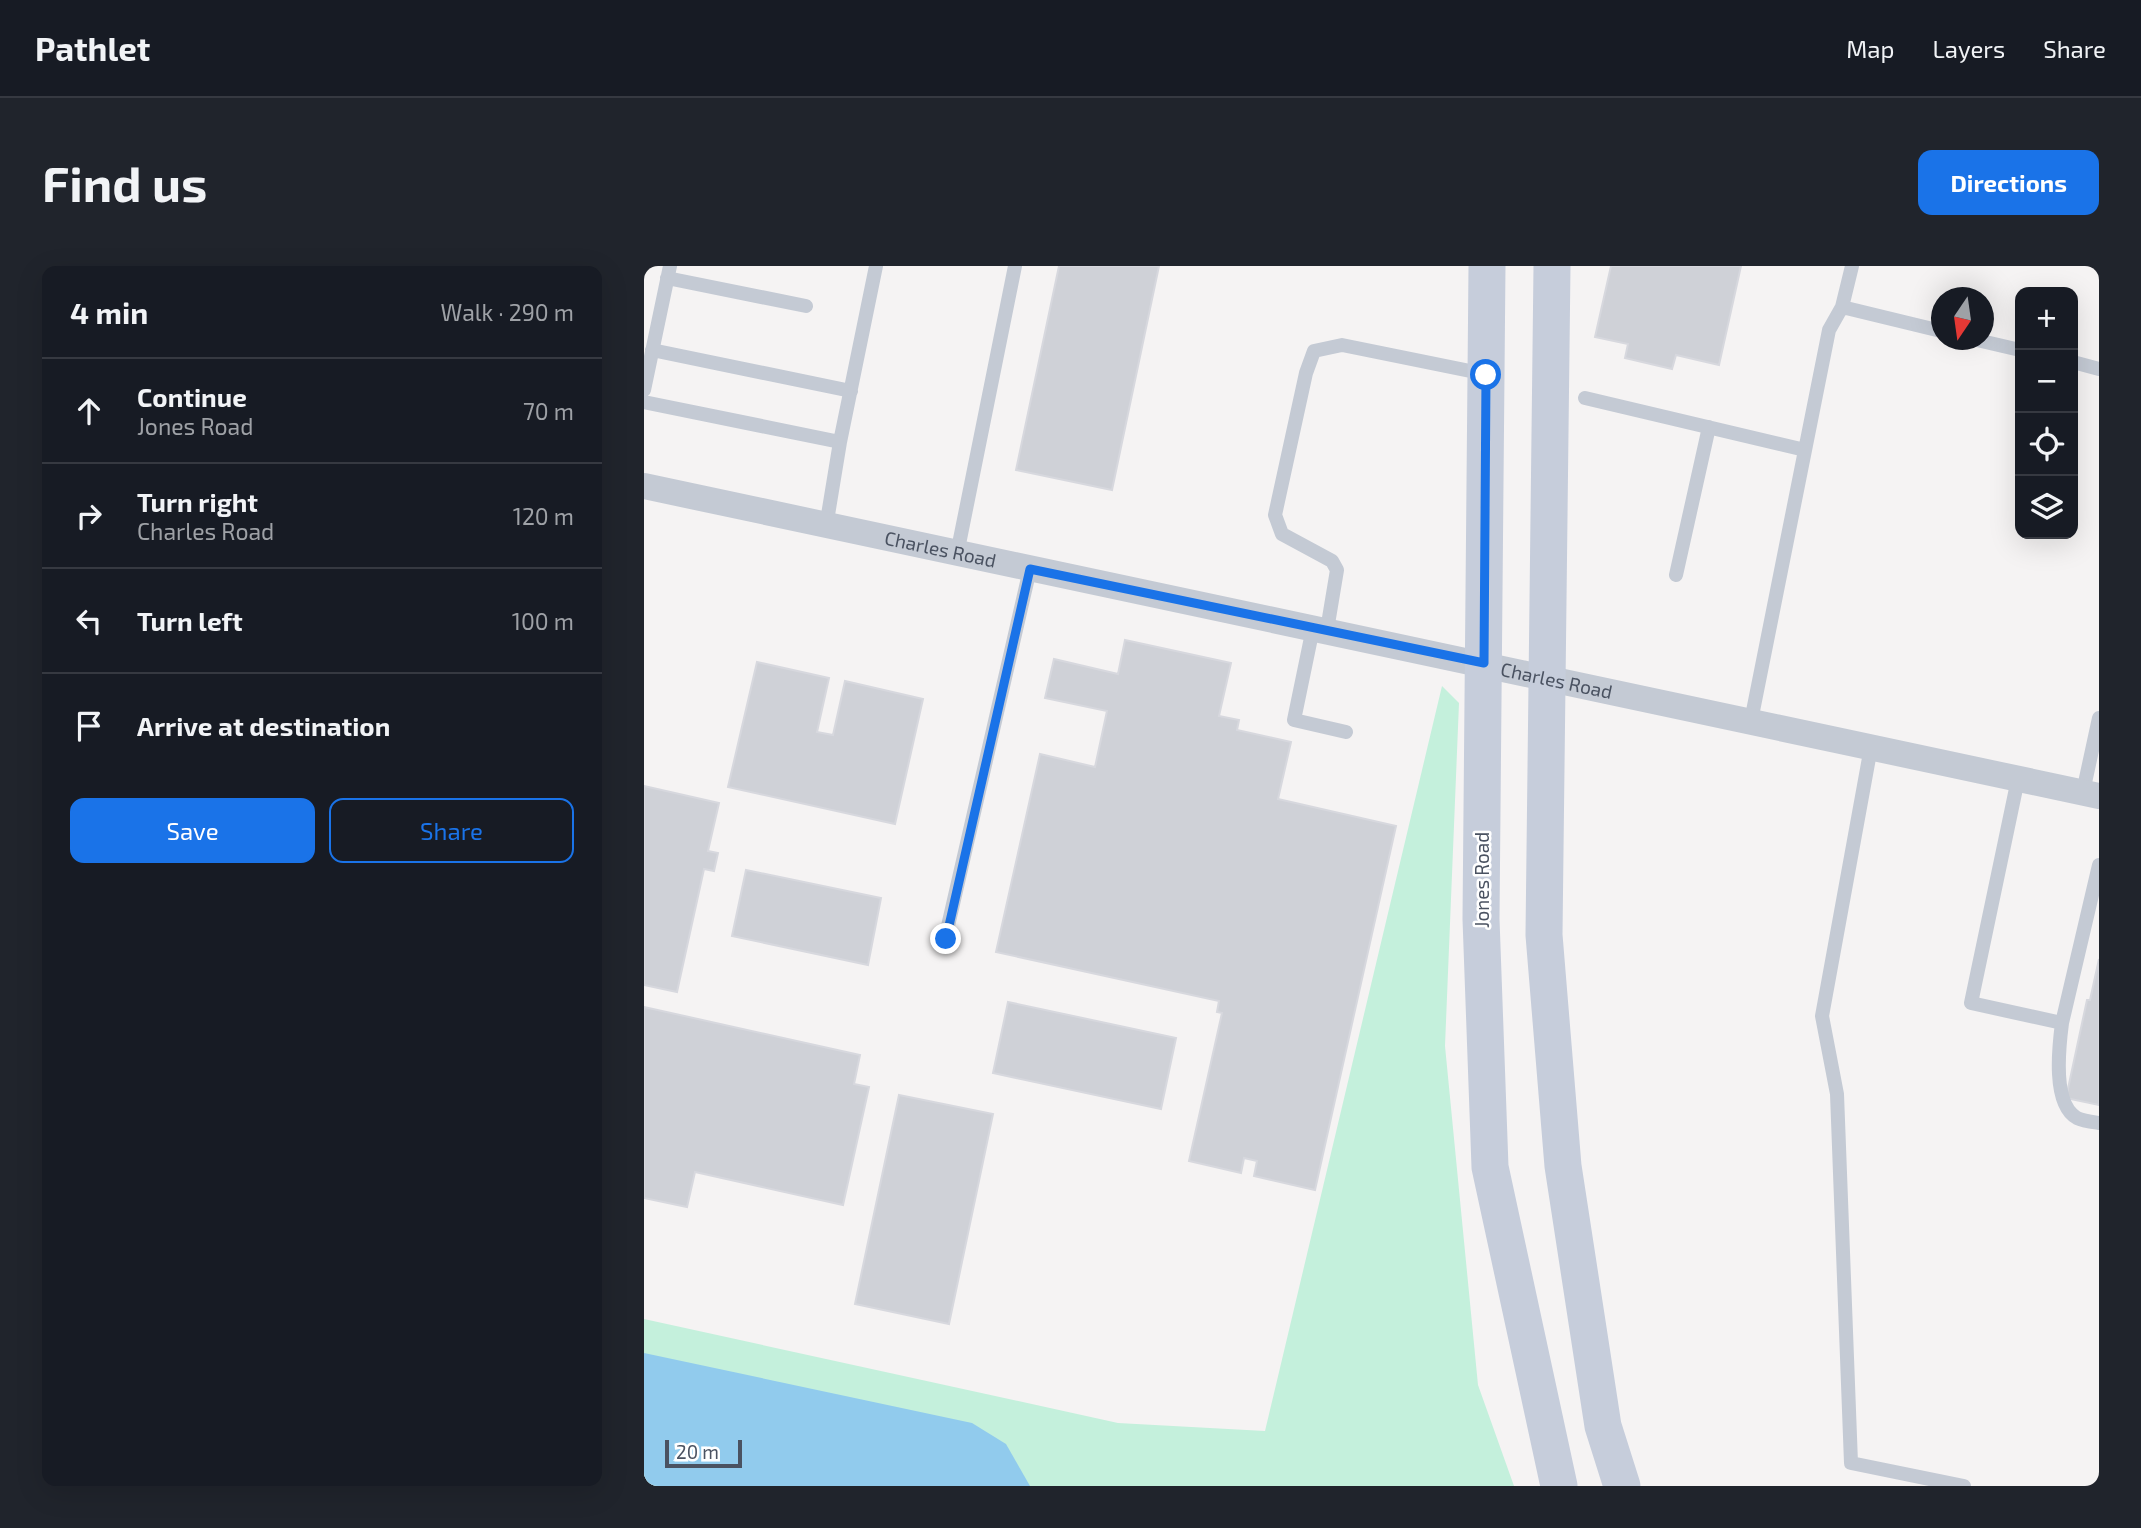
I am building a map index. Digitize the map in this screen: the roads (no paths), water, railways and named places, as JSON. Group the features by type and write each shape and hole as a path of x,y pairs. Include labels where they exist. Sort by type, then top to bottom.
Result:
{"main road":[{"name":"Jones Road","path":"1487,266 1481,919 1490,1167 1559,1486"},
{"path":"1552,266 1545,935 1563,1166 1603,1426 1622,1486"}],"street":[{"name":"Charles Road","path":"644,486 826,527 1549,676 2091,794"}],"lane":[{"path":"826,527 840,442 876,266"},
{"path":"957,554 1015,266"},
{"path":"1751,721 1829,330 1842,307 1852,266"},
{"path":"644,390 669,272 806,306"},
{"path":"1842,307 1931,329"},
{"path":"1994,344 2015,349"},
{"path":"1346,732 1294,720 1338,570 1332,561 1282,534 1275,515 1306,373 1314,351 1342,345 1486,375"},
{"path":"652,350 851,391"},
{"path":"2078,363 2099,369"},
{"path":"1585,398 1805,450"},
{"path":"644,402 840,442"},
{"path":"1676,575 1709,428"},
{"path":"946,939 1030,569"},
{"path":"2091,794 2099,718"},
{"path":"1871,747 1822,1016 1837,1094 1851,1463 1964,1486"},
{"path":"2018,779 1971,1003 2062,1023"},
{"path":"2099,865 2062,1023 2057,1066 2067,1106 2078,1119 2099,1124"}],"water":[{"path":"644,1353 972,1423 1006,1444 1030,1486 644,1486"}]}
